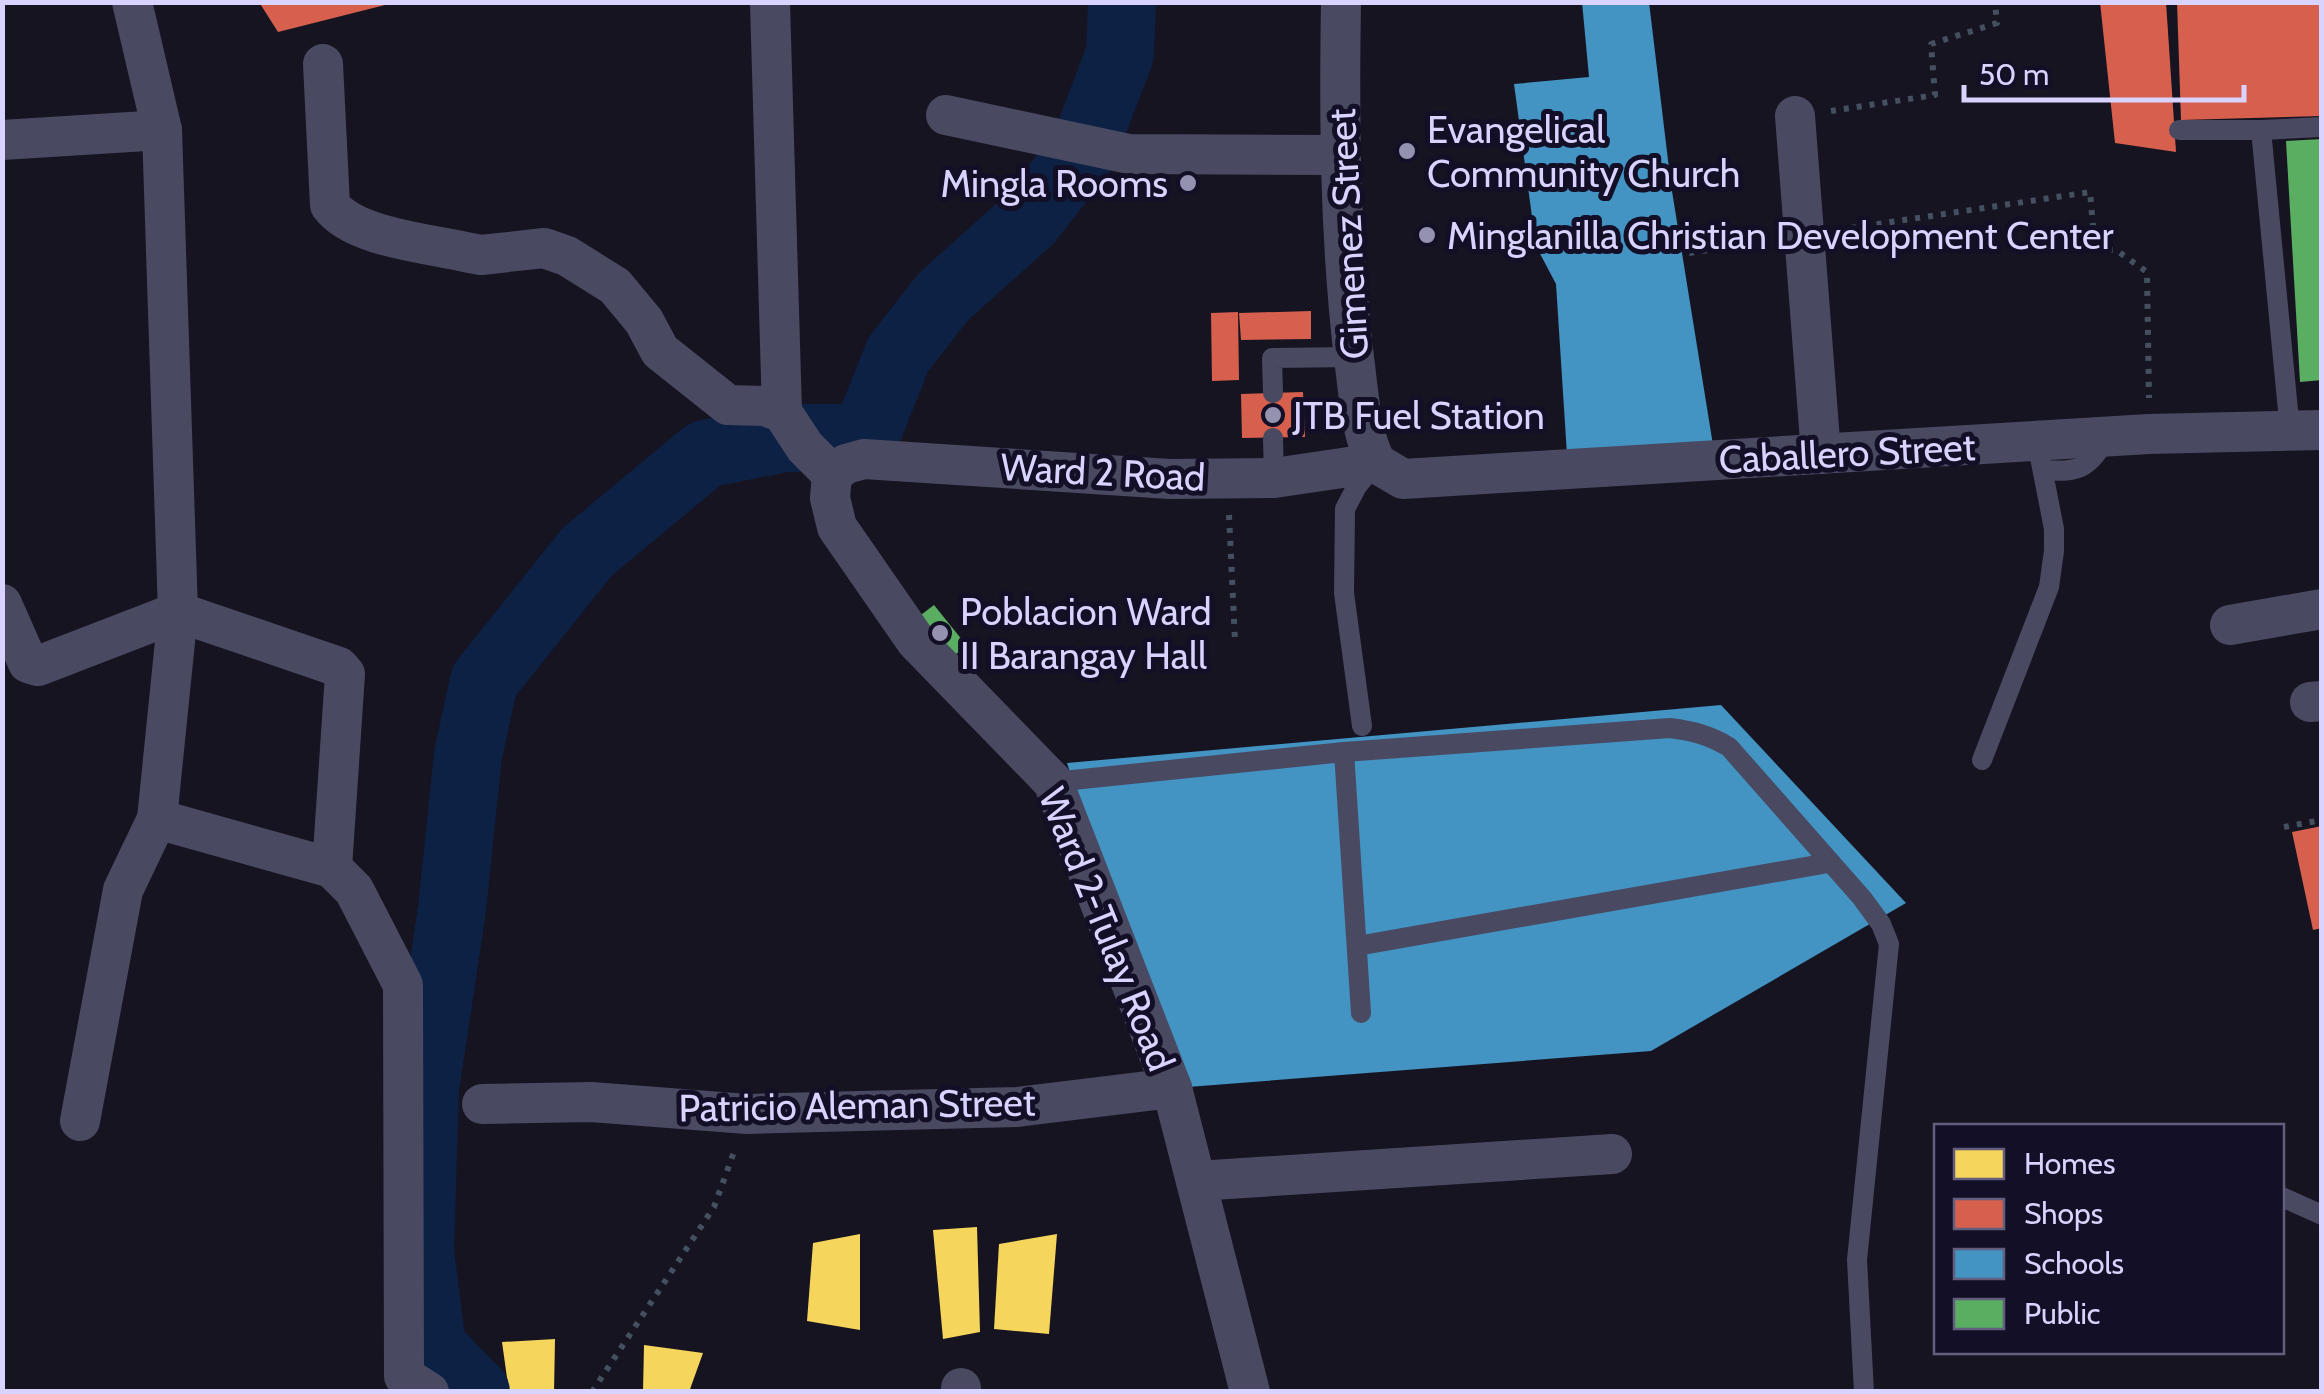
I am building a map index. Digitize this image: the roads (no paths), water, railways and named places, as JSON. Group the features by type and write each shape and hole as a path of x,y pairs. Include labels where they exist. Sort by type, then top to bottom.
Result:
{"street":[{"path":"80,1122 123,890 158,819 178,612 162,130 132,2"},
{"name":"Gimenez Street","path":"1341,2 1338,155 1364,439 1376,463"},
{"name":"Ward 2-Tulay Road","path":"770,4 804,442 830,498 836,527 916,641 1053,782 1172,1088 1250,1392"},
{"path":"323,64 330,205 339,218 361,228 465,252 544,248 567,256 615,286 644,321 660,351 728,405 764,406 804,442"},
{"path":"946,115 1129,154 1338,155"},
{"path":"1795,116 1821,454"},
{"path":"2,140 162,130"},
{"name":"Caballero Street","path":"1376,463 1403,479 1821,454 2040,456 2108,437 2306,431"},
{"name":"Ward 2 Road","path":"804,442 846,464 886,459 1170,479 1274,478 1376,463"},
{"path":"2,604 28,662 44,666 178,612 339,667 345,674 332,868"},
{"path":"2230,624 2322,609"},
{"path":"158,819 332,868 354,890 403,985 404,1376 429,1392"},
{"name":"Patricio Aleman Street","path":"482,1104 590,1102 747,1114 1017,1107 1172,1088"},
{"path":"1196,1181 1612,1154"}],"lane":[{"path":"2179,130 2322,127"},
{"path":"2261,130 2306,431"},
{"path":"1272,393 1272,358 1354,357"},
{"path":"1272,438 1274,478"},
{"path":"1982,760 2049,587 2054,529 2040,456"},
{"path":"1362,726 1344,594 1345,508 1376,463"},
{"path":"1053,782 1344,752 1670,728 1693,731 1729,747 1862,898 1890,944 1857,1260 1864,1392"},
{"path":"1344,752 1362,1014"},
{"path":"1357,946 1828,863"},
{"path":"2284,1198 2322,1215"}],"waterway":[{"path":"476,1392 432,1347 420,1251 425,1089 452,909 468,755 484,681 587,552 705,454 785,438 865,438 898,355 943,297 1028,221 1083,151 1120,54 1122,2"}],"place":[{"name":"Evangelical Community Church","path":"1407,151"},
{"name":"Mingla Rooms","path":"1188,183"},
{"name":"Minglanilla Christian Development Center","path":"1427,235"},
{"name":"JTB Fuel Station","path":"1273,415"},
{"name":"Poblacion Ward II Barangay Hall","path":"940,633"}]}
